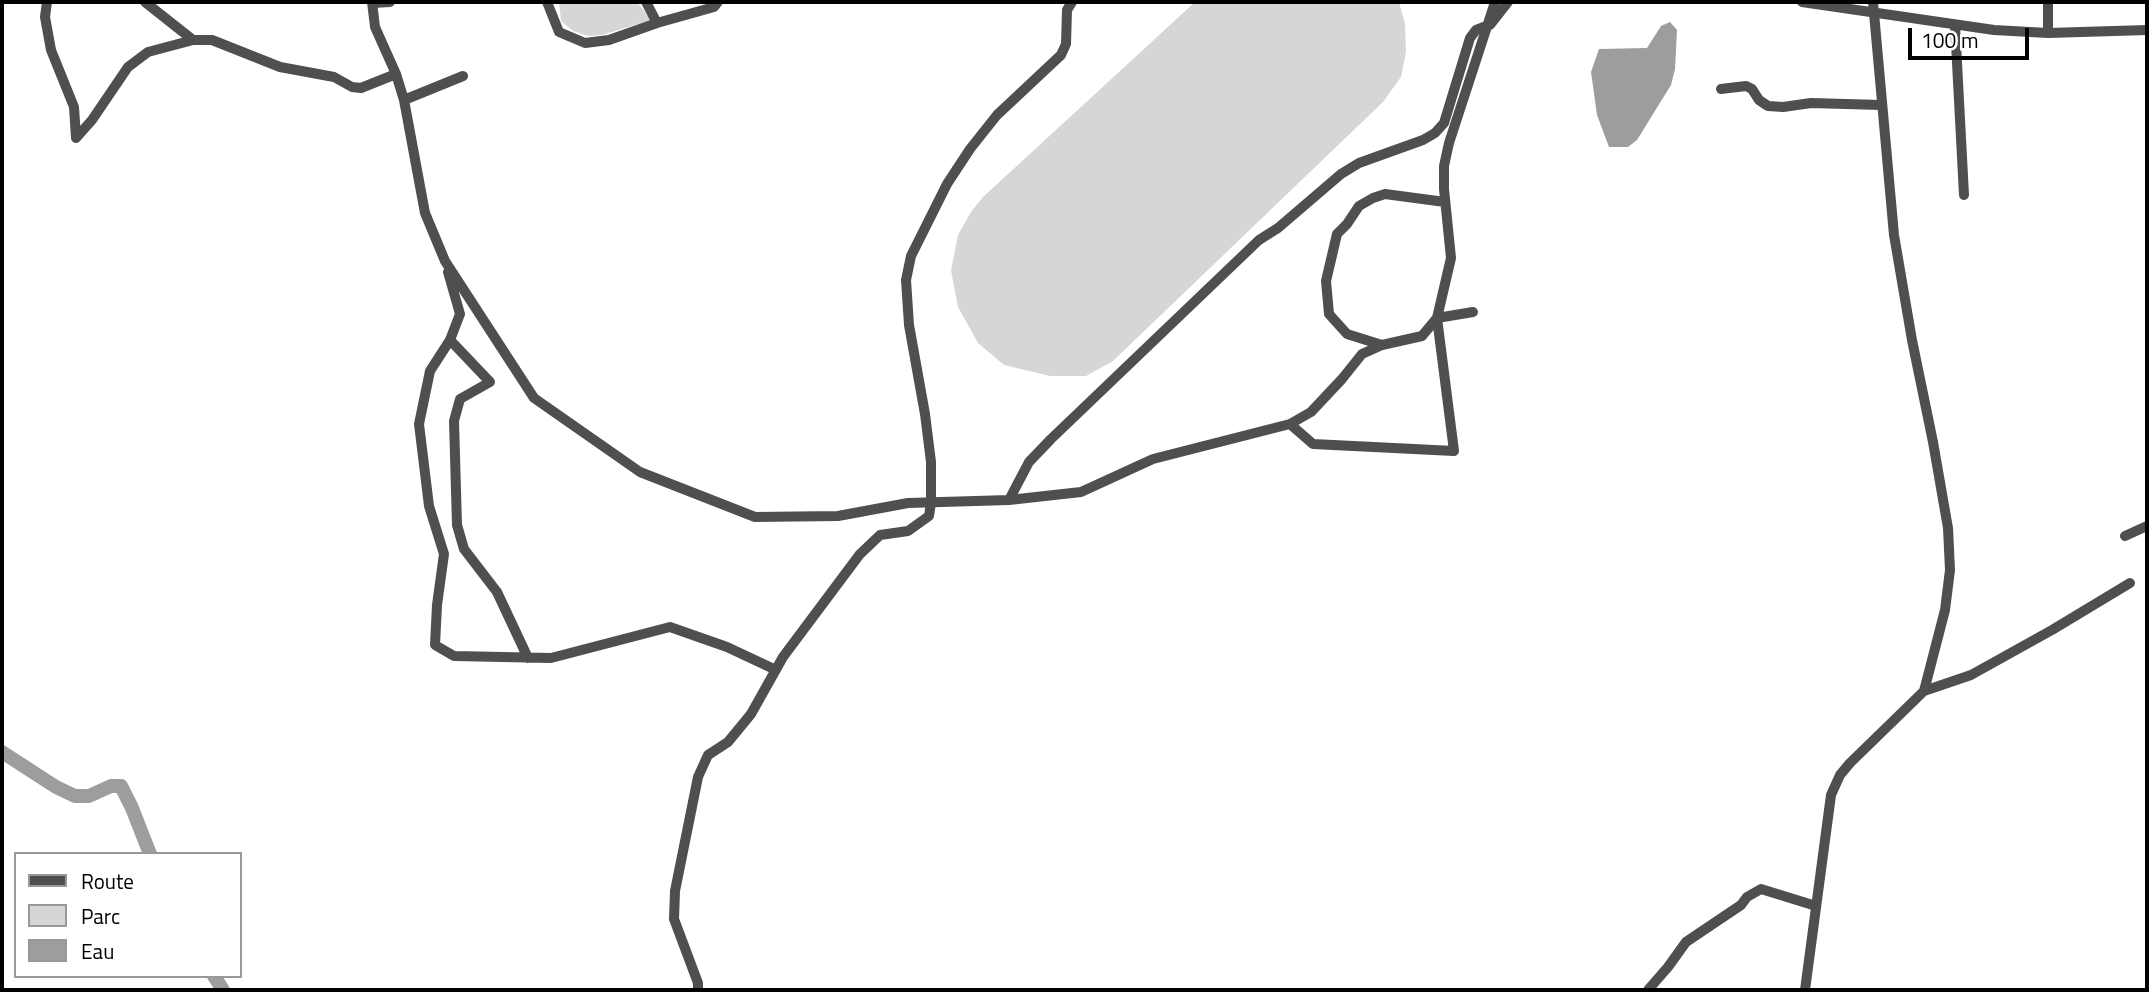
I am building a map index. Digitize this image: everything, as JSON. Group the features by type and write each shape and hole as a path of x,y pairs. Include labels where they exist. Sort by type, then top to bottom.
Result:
{"street":[{"path":"47,2 45,17 51,50 74,107 76,138 92,120 128,67 148,51 193,40 212,40 280,67 334,77 352,87 362,88 396,74"},
{"path":"145,2 193,40"},
{"path":"390,2 372,2 375,27 396,74 404,100 425,213 445,261 460,314 450,340 430,371 419,424 429,506 443,554 435,645 454,656 551,658 670,627 776,670"},
{"path":"547,2 559,32 584,43 609,40 656,23 714,7 718,2"},
{"path":"646,2 656,23"},
{"path":"698,990 698,983 674,919 675,891 698,777 708,755 728,741 751,714 790,647 860,554 880,536 908,531 929,516 932,503 931,462 909,325 906,280 911,256 947,184 970,149 997,115 1061,55 1066,44 1067,10 1072,2"},
{"path":"1290,424 1313,444 1454,451 1437,318 1451,258 1444,166 1495,2"},
{"path":"1009,500 1029,462 1051,439 1259,240 1278,228 1341,174 1359,163 1423,140 1435,133 1444,122 1470,38 1476,30 1487,28 1508,2"},
{"path":"1802,2 1874,7 1955,25 1994,30 2048,33 2147,30"},
{"path":"2048,2 2048,33"},
{"path":"1874,7 1894,235 1948,528 1950,570 1945,610 1924,691"},
{"path":"1955,25 1964,195"},
{"path":"404,100 463,76"},
{"path":"1721,89 1746,86 1768,106 1811,103 1881,105"},
{"path":"1382,345 1347,334 1329,314 1326,281 1337,234 1359,206 1385,194 1445,202"},
{"path":"445,261 534,398 640,472 755,517 838,516 908,503 1009,500 1081,492 1153,459 1290,424 1311,411 1362,354 1382,345 1422,336 1437,318 1472,312"},
{"path":"450,340 490,382 460,399 454,421 457,525 464,548 497,592 528,658"},
{"path":"2124,536 2147,526"},
{"path":"1805,990 1831,795 1840,775 1924,691 1971,675 2130,583"},
{"path":"1648,990 1686,942 1761,889 1816,906"}],"green space":[{"path":"559,2 637,2 651,20 602,35 588,36 573,31 561,21"},
{"path":"1195,2 1399,2 1405,24 1406,52 1401,77 1383,102 1113,361 1086,376 1050,376 1004,365 978,343 958,307 951,270 958,235 983,197"}],"water":[{"path":"1670,22 1677,30 1675,69 1671,85 1637,140 1628,147 1609,147 1597,115 1591,72 1599,49 1647,48 1661,26"}],"waterway":[{"path":"2,752 56,787 75,796 89,796 111,786 121,786 149,852"},
{"path":"215,978 223,990"}]}
